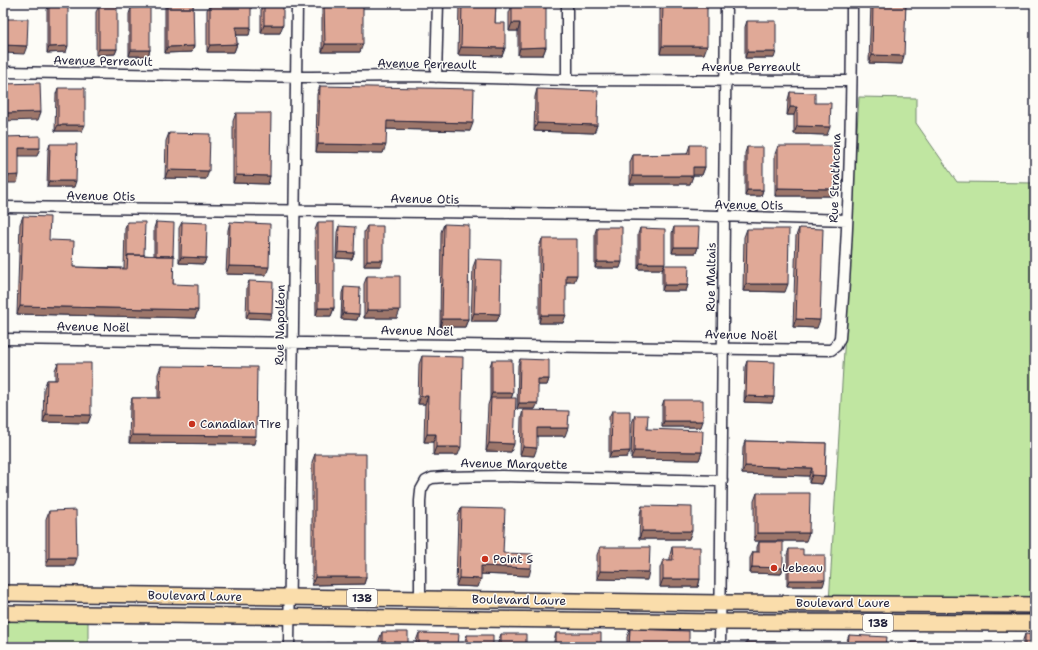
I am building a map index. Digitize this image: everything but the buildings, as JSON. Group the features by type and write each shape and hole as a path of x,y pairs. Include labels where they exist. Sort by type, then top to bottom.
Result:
{"highway":[{"name":"Boulevard Laure","path":"3,593 721,603 1035,605"},
{"name":"Boulevard Laure","path":"3,613 720,622 1035,623"}],"street":[{"name":"Rue Napoléon","path":"289,647 297,3"},
{"path":"436,77 438,3"},
{"path":"568,3 568,80"},
{"name":"Rue Maltais","path":"720,647 726,3"},
{"name":"Rue Strathcona","path":"831,350 836,346 840,338 845,270 852,3"},
{"name":"Avenue Perreault","path":"3,72 568,80 851,80"},
{"name":"Avenue Otis","path":"3,207 683,215 724,218 847,220"},
{"name":"Avenue Noël","path":"3,339 831,350"},
{"name":"Avenue Marquette","path":"420,599 420,501 422,490 426,481 432,478 455,476 502,476 722,481"}],"green space":[{"path":"859,97 916,98 916,123 957,182 1035,183 1035,603 829,603"},
{"path":"3,613 88,614 88,647 3,647"}],"place":[{"name":"Canadian Tire","path":"192,424"},
{"name":"Point S","path":"485,559"},
{"name":"Lebeau","path":"774,568"}]}
